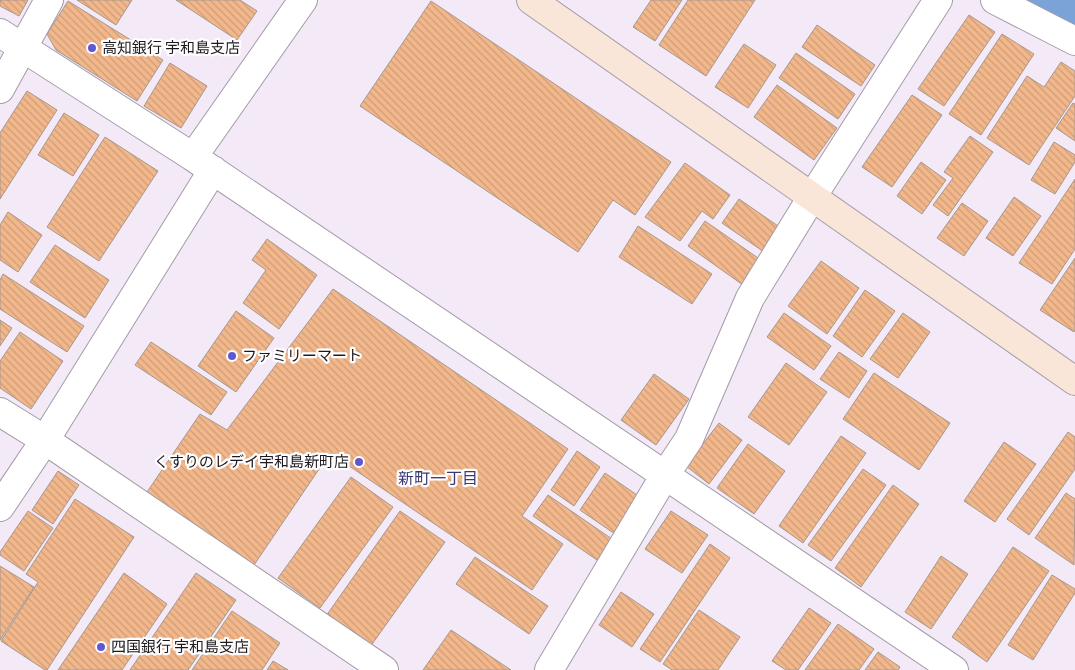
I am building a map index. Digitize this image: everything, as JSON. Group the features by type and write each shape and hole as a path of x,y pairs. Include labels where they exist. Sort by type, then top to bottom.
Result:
{"street":[{"path":"0,88 49,0"},
{"path":"0,507 45,440 203,164 302,0"},
{"path":"531,0 1075,380"},
{"path":"549,670 665,475 689,439 750,298 938,0"},
{"path":"995,0 1075,40"},
{"path":"0,32 203,164 954,670"},
{"path":"0,412 45,440 384,670"}],"building":[{"path":"0,0 28,0 19,16 0,6"},
{"path":"77,0 132,0 116,25"},
{"path":"176,0 240,0 257,11 237,40"},
{"path":"651,0 682,0 655,41 633,27"},
{"path":"688,0 755,0 706,76 659,45"},
{"path":"68,1 163,60 137,101 56,50 47,34"},
{"path":"431,1 671,162 635,215 613,200 578,252 360,106"},
{"path":"969,15 995,32 944,106 918,89"},
{"path":"817,25 875,65 861,86 802,47"},
{"path":"1002,34 1034,54 981,135 949,114"},
{"path":"744,44 776,65 748,108 715,87"},
{"path":"796,53 855,94 838,119 779,78"},
{"path":"1061,62 1075,71 1075,96 1029,165 987,138 1027,76 1044,87"},
{"path":"170,63 207,86 181,128 144,106"},
{"path":"777,85 837,128 814,160 754,117"},
{"path":"27,91 57,110 0,199 0,133"},
{"path":"912,95 942,115 892,187 862,167"},
{"path":"1073,103 1075,104 1075,141 1056,128"},
{"path":"64,113 99,135 73,176 38,155"},
{"path":"970,136 993,152 948,216 933,205 953,178 944,172"},
{"path":"105,137 158,171 99,261 47,227"},
{"path":"1054,142 1075,155 1075,162 1055,194 1031,180"},
{"path":"921,162 946,180 922,214 897,196"},
{"path":"685,163 730,195 713,219 702,211 680,241 645,217"},
{"path":"1075,179 1075,249 1052,284 1019,263"},
{"path":"1014,197 1041,216 1013,256 986,238"},
{"path":"739,199 781,228 764,252 722,223"},
{"path":"962,203 988,221 964,256 937,238"},
{"path":"8,212 42,235 18,272 0,260 0,225"},
{"path":"705,221 761,260 743,285 688,246"},
{"path":"638,226 712,274 692,304 619,257"},
{"path":"267,239 317,275 279,329 243,303 266,270 252,260"},
{"path":"55,245 109,280 85,318 30,282"},
{"path":"1075,258 1075,330 1074,332 1040,310"},
{"path":"821,261 859,288 827,334 788,306"},
{"path":"3,274 84,326 67,352 0,309 0,280"},
{"path":"333,289 568,449 522,516 563,544 532,590 330,453 252,568 145,495 200,414 227,430"},
{"path":"865,290 895,311 862,357 833,336"},
{"path":"236,311 274,338 236,392 198,366"},
{"path":"784,313 831,346 814,370 767,337"},
{"path":"903,313 930,332 898,378 870,359"},
{"path":"0,320 12,328 0,346"},
{"path":"20,332 63,361 31,409 0,388 0,361"},
{"path":"151,342 227,392 211,415 135,365"},
{"path":"839,352 867,371 849,398 820,379"},
{"path":"786,363 827,392 789,445 748,417"},
{"path":"874,373 950,423 919,470 843,419"},
{"path":"654,374 689,399 656,445 621,420"},
{"path":"719,423 742,440 709,484 686,466"},
{"path":"1068,432 1075,437 1075,469 1029,535 1007,519"},
{"path":"841,436 866,453 803,543 779,526"},
{"path":"1004,442 1036,464 995,522 964,501"},
{"path":"748,444 785,471 754,514 717,488"},
{"path":"577,451 600,467 574,506 551,490"},
{"path":"863,469 886,485 831,561 808,545"},
{"path":"58,471 79,485 53,524 32,510"},
{"path":"605,473 640,497 615,534 580,510"},
{"path":"351,477 393,507 320,608 278,578"},
{"path":"893,485 919,504 861,587 835,568"},
{"path":"1066,493 1075,499 1074,565 1035,538"},
{"path":"548,495 612,539 597,560 533,516"},
{"path":"75,499 134,537 47,670 45,670 1,641 38,582 26,574"},
{"path":"28,511 53,528 24,571 0,555 0,552"},
{"path":"400,511 445,542 370,647 326,616"},
{"path":"671,511 708,535 682,573 645,549"},
{"path":"710,544 730,558 660,662 640,649"},
{"path":"1013,547 1049,571 987,662 952,637"},
{"path":"941,556 968,574 931,629 905,612"},
{"path":"475,557 548,606 529,634 456,584"},
{"path":"0,566 34,587 0,640"},
{"path":"124,573 167,604 122,670 58,670"},
{"path":"196,573 236,600 188,670 130,670"},
{"path":"1052,575 1075,589 1075,593 1033,660 1008,645"},
{"path":"621,592 654,614 632,647 599,625"},
{"path":"809,608 831,623 798,670 786,670 772,661"},
{"path":"699,610 740,637 718,670 672,670 663,664"},
{"path":"232,611 280,643 262,670 192,670"},
{"path":"838,624 874,649 859,670 805,670"},
{"path":"451,630 511,670 423,670"},
{"path":"878,652 900,667 898,670 865,670"},
{"path":"273,661 288,670 267,670"}],"waterway":[{"path":"1045,0 1075,15"}],"place":[{"name":"高知銀行 宇和島支店","path":"92,48"},
{"name":"ファミリーマート","path":"232,356"},
{"name":"くすりのレデイ宇和島新町店","path":"359,462"},
{"name":"四国銀行 宇和島支店","path":"101,647"}],"district":[{"name":"新町一丁目","path":"438,478"}]}
